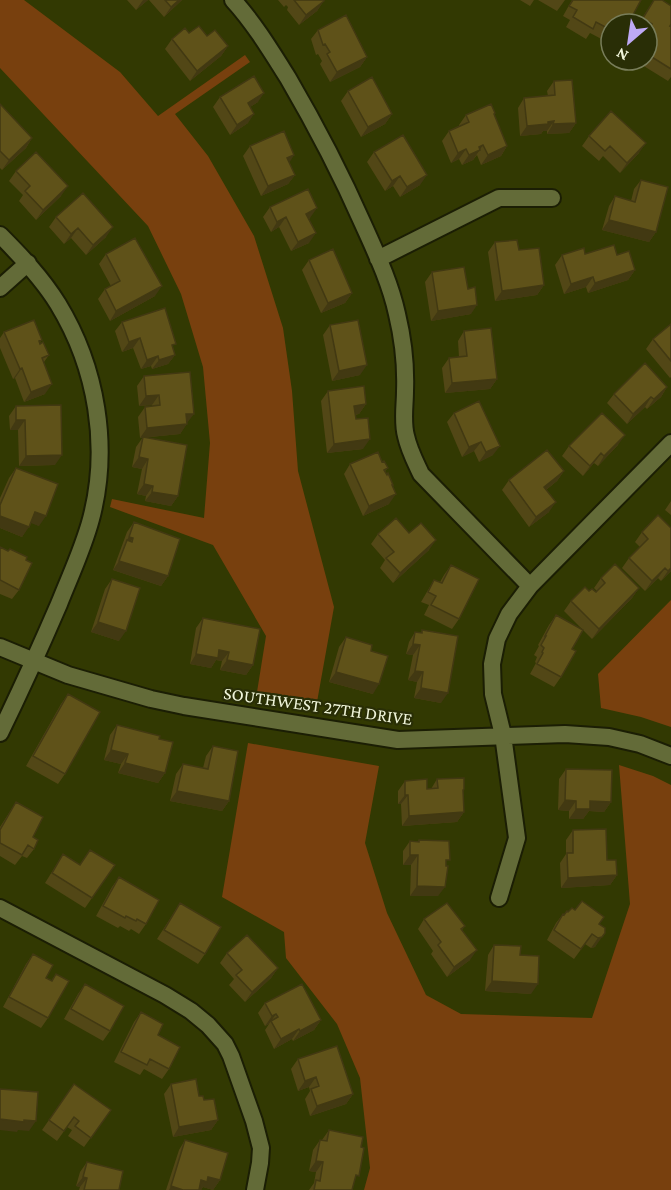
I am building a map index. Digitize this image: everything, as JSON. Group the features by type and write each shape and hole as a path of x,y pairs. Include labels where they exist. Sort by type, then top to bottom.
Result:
{"street":[{"path":"233,0 245,13 313,121 343,178 390,289 402,338 405,364 405,434 411,455 421,474 530,586"},
{"path":"378,259 499,198 552,198"},
{"path":"0,234 28,263 58,303 70,325 88,370 94,394 99,443 96,493 87,533 34,662 0,733"},
{"path":"0,288 28,263"},
{"path":"499,898 517,838 503,735 493,694 492,664 497,639 509,614 530,586 671,443"},
{"name":"SOUTHWEST 27TH DRIVE","path":"0,647 68,675 184,706 398,740 566,734 609,737 640,744 671,756"},
{"path":"0,908 165,995 208,1025 225,1044 231,1056 254,1121 261,1148 255,1190"}],"shaded area":[{"path":"0,0 24,0 120,72 158,116 245,55 250,62 175,114 208,156 254,236 283,328 292,391 298,471 334,607 317,702 257,692 266,636 213,545 110,507 112,499 204,518 210,443 203,367 181,294 148,226 0,68"},
{"path":"671,600 671,727 601,708 598,674"},
{"path":"248,743 379,766 365,843 387,913 426,995 461,1014 592,1018 630,904 619,765 653,776 671,785 671,1190 364,1190 370,1168 360,1078 337,1024 286,958 284,932 222,897"}],"building":[{"path":"165,0 179,0 171,7"},
{"path":"294,0 324,0 324,1 306,15"},
{"path":"573,0 641,0 634,12 599,12 599,24 596,22 593,29 573,17 577,10 569,6"},
{"path":"654,0 662,0 671,6 671,69 659,62 659,12 647,12"},
{"path":"346,15 367,57 337,72 327,54 330,52 325,44 323,45 318,30"},
{"path":"199,26 207,36 215,30 228,46 197,71 172,39 185,28 189,33"},
{"path":"254,76 264,93 248,103 254,114 237,125 220,97"},
{"path":"372,77 392,114 368,127 348,91"},
{"path":"572,80 576,123 553,124 554,121 548,124 527,126 524,98 555,95 554,81"},
{"path":"0,104 32,138 9,160 0,151"},
{"path":"491,104 507,146 488,155 483,145 479,147 480,150 469,155 466,149 458,153 449,131 469,122 466,115"},
{"path":"611,111 646,143 627,163 610,146 605,151 589,136"},
{"path":"284,131 294,155 287,158 295,175 268,186 250,146"},
{"path":"403,135 427,175 407,187 400,176 392,181 374,152"},
{"path":"36,152 68,186 43,210 25,191 30,186 16,171"},
{"path":"641,180 668,187 656,232 609,220 615,196 635,202"},
{"path":"308,189 317,208 306,214 316,233 298,242 286,217 277,222 270,207"},
{"path":"83,193 113,227 93,245 78,228 71,234 56,217"},
{"path":"135,238 162,286 116,311 105,289 120,281 106,254"},
{"path":"517,240 519,250 539,248 544,285 502,291 495,242"},
{"path":"614,245 617,255 629,251 635,270 595,283 593,277 571,284 562,255 584,248 585,254"},
{"path":"333,249 352,293 328,303 309,260"},
{"path":"464,267 468,289 475,287 477,305 438,311 432,272"},
{"path":"165,308 176,344 172,345 175,355 159,360 158,356 147,360 140,338 129,342 122,322"},
{"path":"34,320 42,340 39,341 40,344 43,342 49,355 42,358 52,384 31,392 4,332"},
{"path":"358,320 367,365 339,371 330,325"},
{"path":"671,324 671,361 653,339"},
{"path":"491,328 497,379 452,383 449,358 467,356 464,331"},
{"path":"645,363 667,387 654,399 651,397 633,414 614,394"},
{"path":"190,372 194,414 186,414 187,424 147,428 145,407 160,405 159,395 146,396 144,376"},
{"path":"364,386 366,404 354,406 356,419 368,418 370,439 334,444 328,391"},
{"path":"479,401 500,446 486,452 481,442 469,447 454,413"},
{"path":"61,405 62,455 26,456 25,420 16,420 16,406"},
{"path":"602,413 625,435 604,456 601,453 590,466 569,446"},
{"path":"143,437 187,445 178,496 152,492 153,486 144,484 148,459 139,457"},
{"path":"547,450 564,471 544,487 556,502 536,517 509,480"},
{"path":"378,452 382,462 384,461 388,468 384,470 387,475 388,473 396,494 369,506 350,464"},
{"path":"16,468 58,484 46,516 35,512 29,527 0,516 0,505"},
{"path":"658,515 671,528 671,568 668,571 665,568 652,581 629,558 648,539 642,532"},
{"path":"396,518 409,533 421,523 436,540 400,573 386,558 394,552 378,534"},
{"path":"134,522 180,539 168,576 119,561 127,540 132,542 133,538 129,537"},
{"path":"0,547 27,557 26,560 32,563 19,590 0,580"},
{"path":"615,564 639,588 599,629 571,601 585,587 589,591 592,589 596,592 605,583 601,578"},
{"path":"451,565 479,579 459,619 431,605 436,596 428,592 434,580 442,583"},
{"path":"112,579 140,588 126,631 98,622"},
{"path":"556,615 583,630 572,649 576,651 561,677 537,664 543,653 544,648 541,645"},
{"path":"203,618 260,629 253,665 227,660 229,652 219,650 218,658 196,654"},
{"path":"422,630 458,636 448,693 421,688 423,672 415,671 420,645 413,644 415,632 422,633"},
{"path":"346,637 372,645 371,651 388,656 379,684 336,672"},
{"path":"68,694 100,712 65,774 33,756"},
{"path":"117,725 160,736 159,739 173,742 165,773 125,763 128,754 111,750"},
{"path":"213,746 238,751 229,801 177,791 183,764 208,769"},
{"path":"566,769 612,770 611,802 590,801 590,809 576,809 576,801 565,800"},
{"path":"464,778 464,812 409,816 405,781 427,779 427,789 438,788 437,779"},
{"path":"16,802 43,817 33,837 38,840 34,849 28,845 22,855 0,843 0,830"},
{"path":"606,829 607,860 616,860 617,875 568,878 567,853 573,853 573,830"},
{"path":"419,840 449,841 450,860 446,860 446,866 448,866 445,887 417,886 418,855 410,855 410,841 419,842"},
{"path":"90,850 115,865 92,898 52,873 63,854 80,865"},
{"path":"119,877 159,900 146,924 137,919 136,921 126,916 125,918 103,906"},
{"path":"582,901 604,917 599,924 605,928 605,933 598,938 592,934 581,949 554,930 563,914 572,908 575,910"},
{"path":"180,903 221,927 205,954 164,930"},
{"path":"447,903 465,926 461,929 477,950 454,967 438,945 441,942 424,919"},
{"path":"247,935 278,968 252,992 236,975 242,970 227,953"},
{"path":"494,945 521,946 520,955 539,956 538,984 492,981"},
{"path":"33,954 53,965 46,978 52,981 56,974 69,981 48,1018 9,997"},
{"path":"85,984 124,1006 110,1031 71,1009"},
{"path":"302,984 321,1020 281,1039 271,1021 278,1017 276,1014 272,1016 265,1003"},
{"path":"141,1012 163,1024 158,1035 180,1047 169,1069 150,1059 147,1065 121,1052"},
{"path":"337,1046 353,1094 317,1106 311,1089 319,1086 316,1077 305,1081 298,1059"},
{"path":"196,1079 199,1096 203,1096 204,1100 214,1099 218,1120 179,1127 171,1084"},
{"path":"74,1084 111,1110 91,1138 75,1126 79,1121 74,1117 64,1131 49,1120"},
{"path":"0,1089 38,1092 36,1121 0,1119"},
{"path":"329,1130 363,1137 361,1147 364,1148 359,1176 356,1175 352,1190 314,1190 316,1180 320,1181 323,1162 316,1161 320,1140 327,1141"},
{"path":"185,1140 228,1153 220,1180 208,1177 207,1182 201,1180 199,1190 183,1190 171,1186"},
{"path":"87,1162 123,1171 119,1190 84,1190 87,1178 83,1177"}]}
